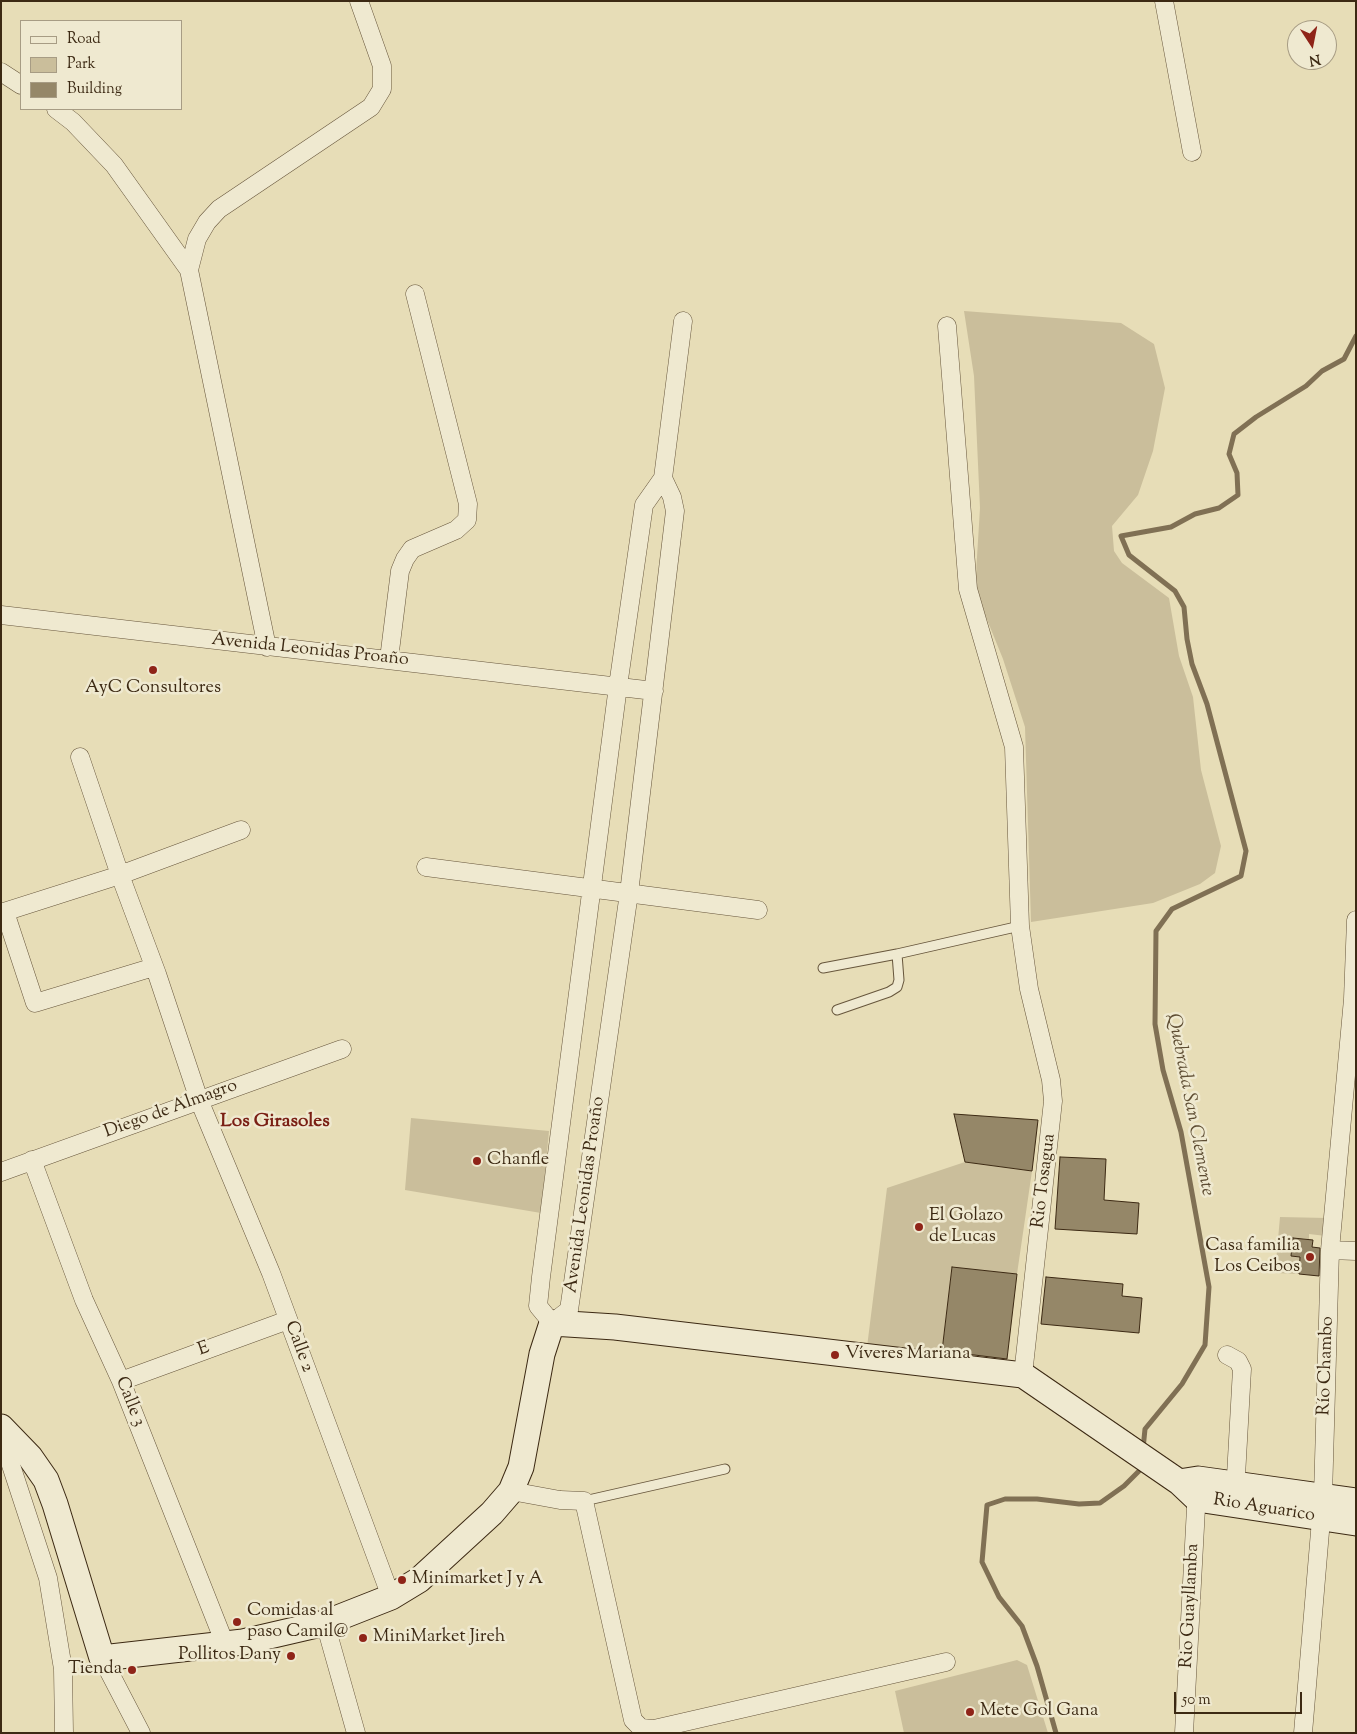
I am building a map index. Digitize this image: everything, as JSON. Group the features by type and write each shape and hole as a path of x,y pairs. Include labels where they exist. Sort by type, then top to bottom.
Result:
{"main road":[{"path":"2,1428 30,1457 46,1480 102,1658 225,1644 325,1623 391,1597 433,1570 448,1552 492,1513 511,1491 521,1467 542,1354 552,1323 615,1327 1023,1375 1126,1448 1186,1485"},
{"name":"Rio Aguarico","path":"1186,1485 1322,1507 1356,1523"},
{"name":"Rio Aguarico","path":"1322,1507 1356,1501"}],"street":[{"path":"189,270 197,239 207,222 219,209 370,107 382,90 382,66 359,1"},
{"path":"1164,1 1192,152"},
{"path":"1,72 20,84"},
{"path":"57,110 73,122 114,165 189,270 267,647"},
{"path":"389,659 400,571 405,559 412,549 456,530 467,520 468,504 415,294"},
{"path":"618,686 644,505 663,478 683,321"},
{"name":"Rio Tosagua","path":"948,326 968,589 1014,747 1020,926 1029,989 1051,1080 1053,1101 1023,1375"},
{"path":"654,691 675,511 672,497 663,478"},
{"name":"Avenida Leonidas Proaño","path":"1,615 267,647 389,659 618,686 654,691 629,893 569,1310 552,1323 538,1306 618,686"},
{"name":"Calle 2","path":"80,757 199,1100 271,1274 391,1597"},
{"path":"154,967 35,1003 3,912 120,875 241,830"},
{"path":"426,867 758,910"},
{"name":"Río Chambo","path":"1302,1733 1322,1507 1330,1250 1354,999 1356,920"},
{"name":"Diego de Almagro","path":"1,1172 342,1049"},
{"name":"Calle 3","path":"32,1160 84,1300 121,1381 225,1644"},
{"path":"1330,1250 1356,1251"},
{"name":"E","path":"121,1381 288,1320"},
{"path":"1227,1355 1238,1361 1242,1369 1235,1494"},
{"path":"2,1428 7,1453 48,1578 63,1669 64,1733"},
{"name":"Rio Guayllamba","path":"1184,1733 1186,1485"},
{"path":"511,1491 560,1500 584,1501 633,1720 641,1728 654,1729 946,1662"},
{"path":"325,1623 356,1733"},
{"path":"102,1658 141,1733"}],"lane":[{"path":"823,968 897,954 1020,926"},
{"path":"837,1010 890,992 897,987 899,980 897,954"},
{"path":"584,1501 725,1469"}],"green space":[{"path":"964,311 1121,323 1154,344 1165,388 1153,451 1138,495 1112,526 1114,551 1122,563 1169,598 1179,656 1193,697 1201,770 1221,846 1215,873 1200,884 1153,903 1031,922 1025,727 1003,659 975,590 980,508 974,376"},
{"name":"Chanfle","path":"411,1118 549,1131 541,1213 405,1190"},
{"name":"El Golazo de Lucas","path":"965,1162 1032,1171 1017,1274 952,1267 941,1356 867,1347 887,1188"},
{"path":"1280,1217 1327,1218 1326,1236 1309,1234 1309,1239 1293,1238 1291,1256 1300,1257 1299,1274 1275,1273"},
{"name":"Mete Gol Gana","path":"1017,1660 1027,1665 1048,1733 904,1733 895,1691"}],"building":[{"path":"954,1114 1038,1120 1032,1171 965,1162"},
{"path":"1060,1157 1106,1159 1104,1200 1139,1203 1137,1234 1055,1229"},
{"name":"Casa familia Los Ceibos","path":"1293,1238 1313,1240 1312,1247 1320,1248 1319,1276 1299,1274 1300,1257 1291,1256"},
{"path":"952,1267 1017,1274 1007,1359 942,1351"},
{"path":"1046,1277 1123,1284 1122,1296 1142,1298 1139,1333 1041,1324"}],"waterway":[{"name":"Quebrada San Clemente","path":"1143,1449 1145,1429 1182,1384 1205,1345 1209,1287 1181,1132 1163,1070 1155,1024 1156,931 1172,909 1241,876 1246,851 1207,704 1192,664 1184,607 1175,591 1129,555 1121,536 1171,527 1195,514 1219,508 1238,495 1237,473 1229,454 1234,434 1256,417 1306,386 1322,371 1344,359 1356,336"},
{"name":"Quebrada San Clemente","path":"1056,1733 1037,1666 1022,1626 999,1597 982,1562 987,1505 1005,1499 1037,1499 1079,1504 1100,1503 1124,1486 1141,1469 1141,1465"}],"place":[{"name":"AyC Consultores","path":"153,670"},
{"name":"Chanfle","path":"477,1161"},
{"name":"El Golazo de Lucas","path":"919,1227"},
{"name":"Casa familia Los Ceibos","path":"1310,1257"},
{"name":"Víveres Mariana","path":"835,1355"},
{"name":"Minimarket J y A","path":"402,1580"},
{"name":"Comidas al paso Camil@","path":"237,1622"},
{"name":"MiniMarket Jireh","path":"363,1638"},
{"name":"Pollitos Dany","path":"291,1656"},
{"name":"Tienda","path":"132,1670"},
{"name":"Mete Gol Gana","path":"970,1712"}],"district":[{"name":"Los Girasoles","path":"275,1123"}]}
